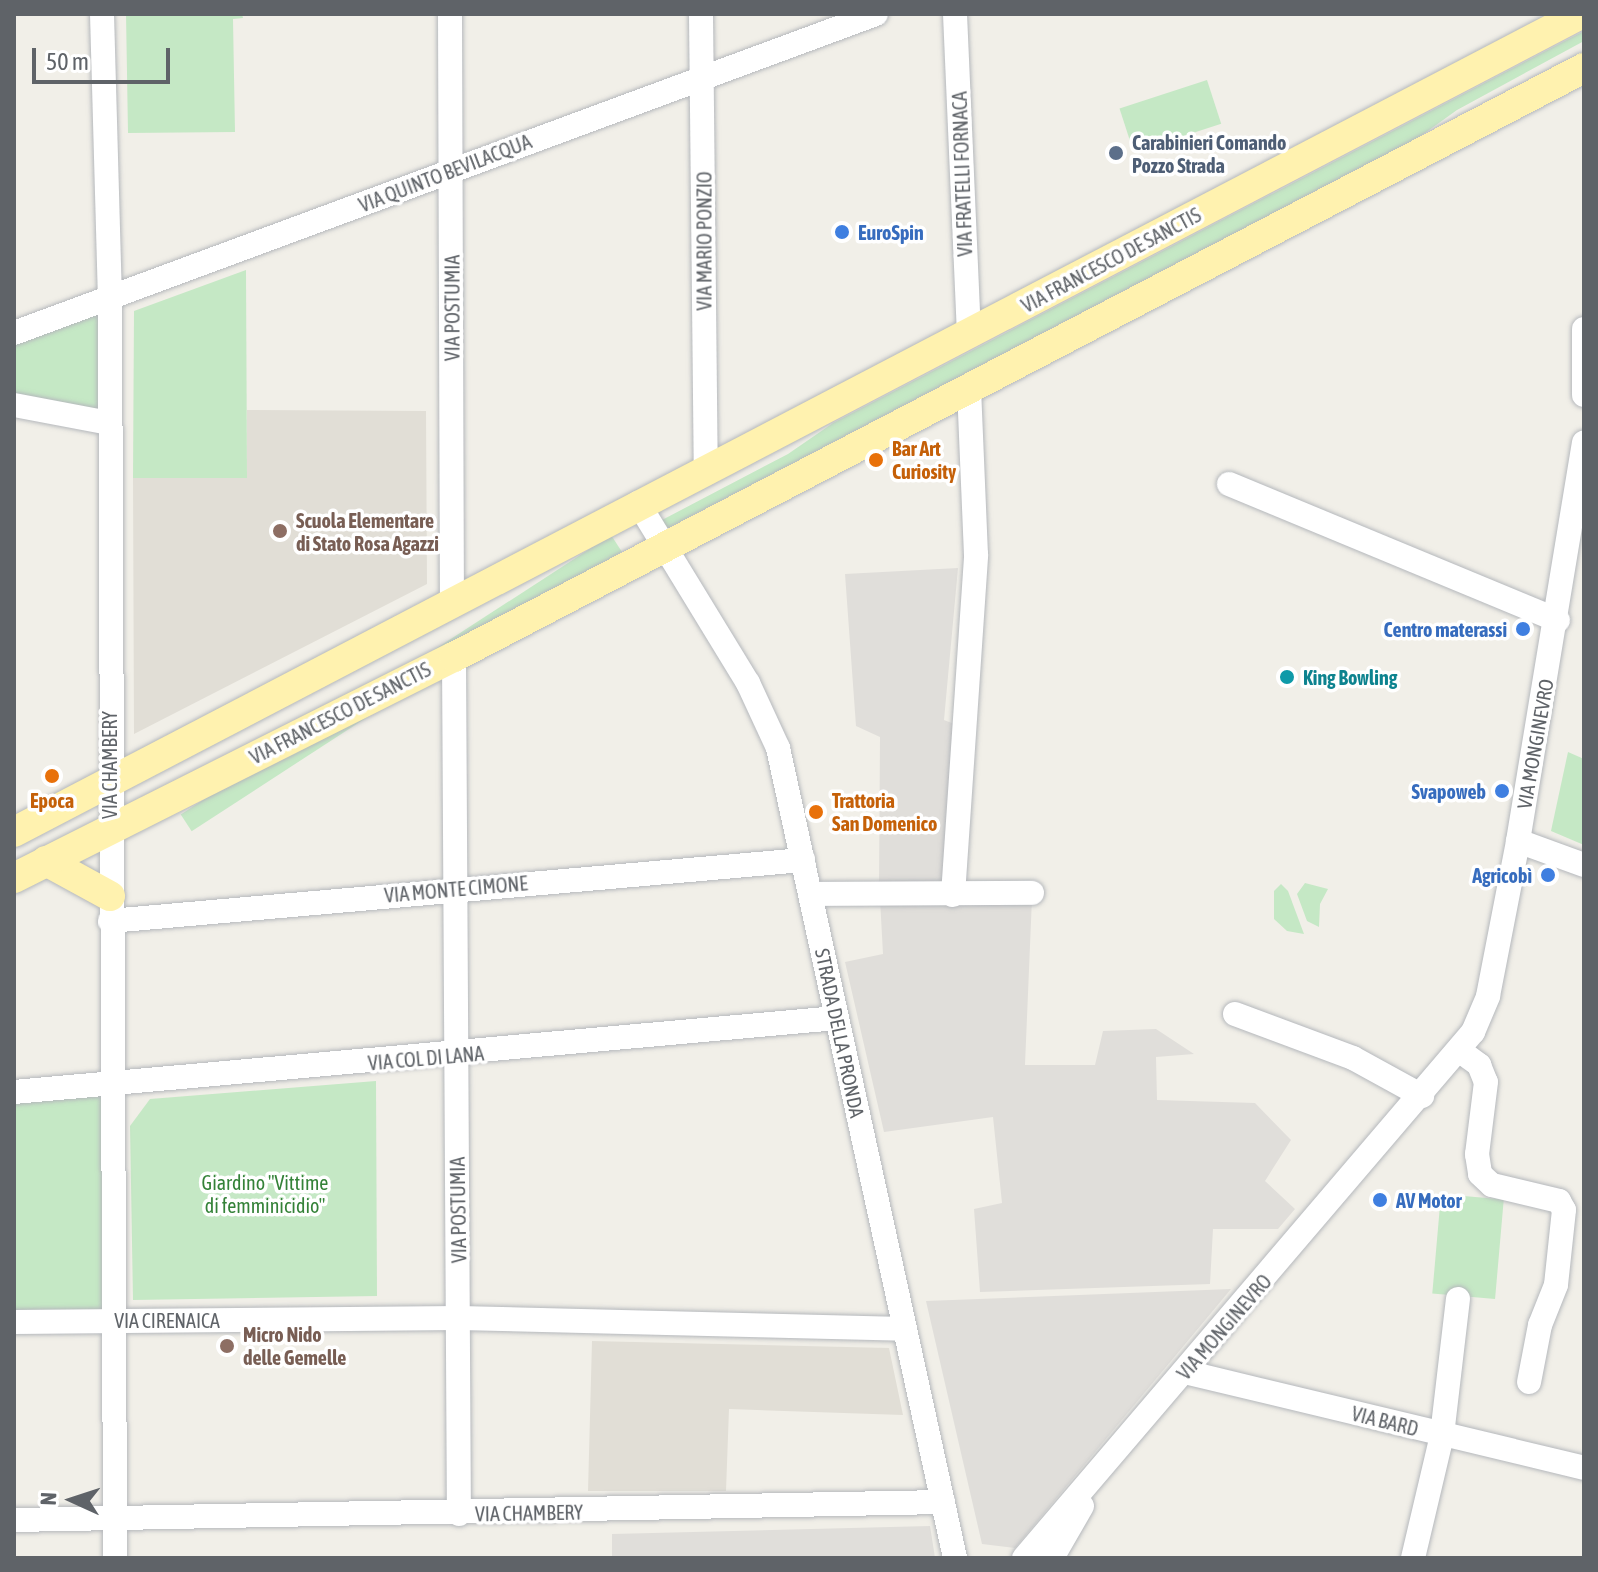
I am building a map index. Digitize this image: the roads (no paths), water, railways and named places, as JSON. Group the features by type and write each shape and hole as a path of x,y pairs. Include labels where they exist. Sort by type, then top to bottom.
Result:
{"main road":[{"name":"VIA FRANCESCO DE SANCTIS","path":"14,832 638,503 1581,14"},
{"name":"VIA FRANCESCO DE SANCTIS","path":"14,878 454,657 1584,68"},
{"path":"46,861 110,908"}],"street":[{"name":"VIA CHAMBERY","path":"102,14 110,298 109,828 115,1558"},
{"name":"VIA POSTUMIA","path":"450,14 452,602"},
{"name":"VIA MARIO PONZIO","path":"701,14 706,469"},
{"name":"VIA QUINTO BEVILACQUA","path":"14,333 703,75 876,14"},
{"name":"VIA FRATELLI FORNACA","path":"955,14 969,334"},
{"path":"1584,329 1584,395"},
{"path":"953,895 976,555 969,389"},
{"path":"14,405 109,423"},
{"name":"VIA MONGINEVRO","path":"1024,1558 1098,1476 1460,1051 1488,996 1558,620 1584,442"},
{"path":"1229,484 1558,620"},
{"path":"638,503 664,545"},
{"name":"STRADA DELLA PRONDA","path":"664,545 748,683 778,748 904,1329 943,1502 958,1554"},
{"name":"VIA POSTUMIA","path":"454,657 459,1318"},
{"path":"1518,841 1584,865"},
{"name":"VIA MONTE CIMONE","path":"110,908 456,889 803,860"},
{"path":"811,894 1032,893"},
{"path":"1235,1014 1353,1058 1422,1096"},
{"name":"VIA COL DI LANA","path":"14,1092 456,1056 837,1018"},
{"path":"1460,1051 1479,1065 1486,1082 1477,1154 1480,1174 1492,1185 1559,1201 1564,1210 1556,1285 1540,1325 1529,1382"},
{"path":"1413,1558 1442,1435 1458,1299"},
{"path":"459,1514 459,1318 904,1329"},
{"name":"VIA CIRENAICA","path":"14,1322 459,1318"},
{"name":"VIA BARD","path":"1185,1372 1584,1468"},
{"path":"1052,1558 1098,1476"},
{"name":"VIA CHAMBERY","path":"114,1517 459,1514 943,1502"},
{"path":"14,1520 114,1517"}],"place":[{"name":"Carabinieri Comando Pozzo Strada","path":"1116,153"},
{"name":"EuroSpin","path":"842,232"},
{"name":"Bar Art Curiosity","path":"876,460"},
{"name":"Scuola Elementare di Stato Rosa Agazzi","path":"280,531"},
{"name":"Centro materassi","path":"1523,629"},
{"name":"King Bowling","path":"1287,677"},
{"name":"Epoca","path":"52,776"},
{"name":"Svapoweb","path":"1502,791"},
{"name":"Trattoria San Domenico","path":"816,812"},
{"name":"Agricobì","path":"1548,875"},
{"name":"AV Motor","path":"1380,1200"},
{"name":"Micro Nido delle Gemelle","path":"227,1346"}],"park label":[{"name":"Giardino \"Vittime di femminicidio\"","path":"265,1194"}]}
